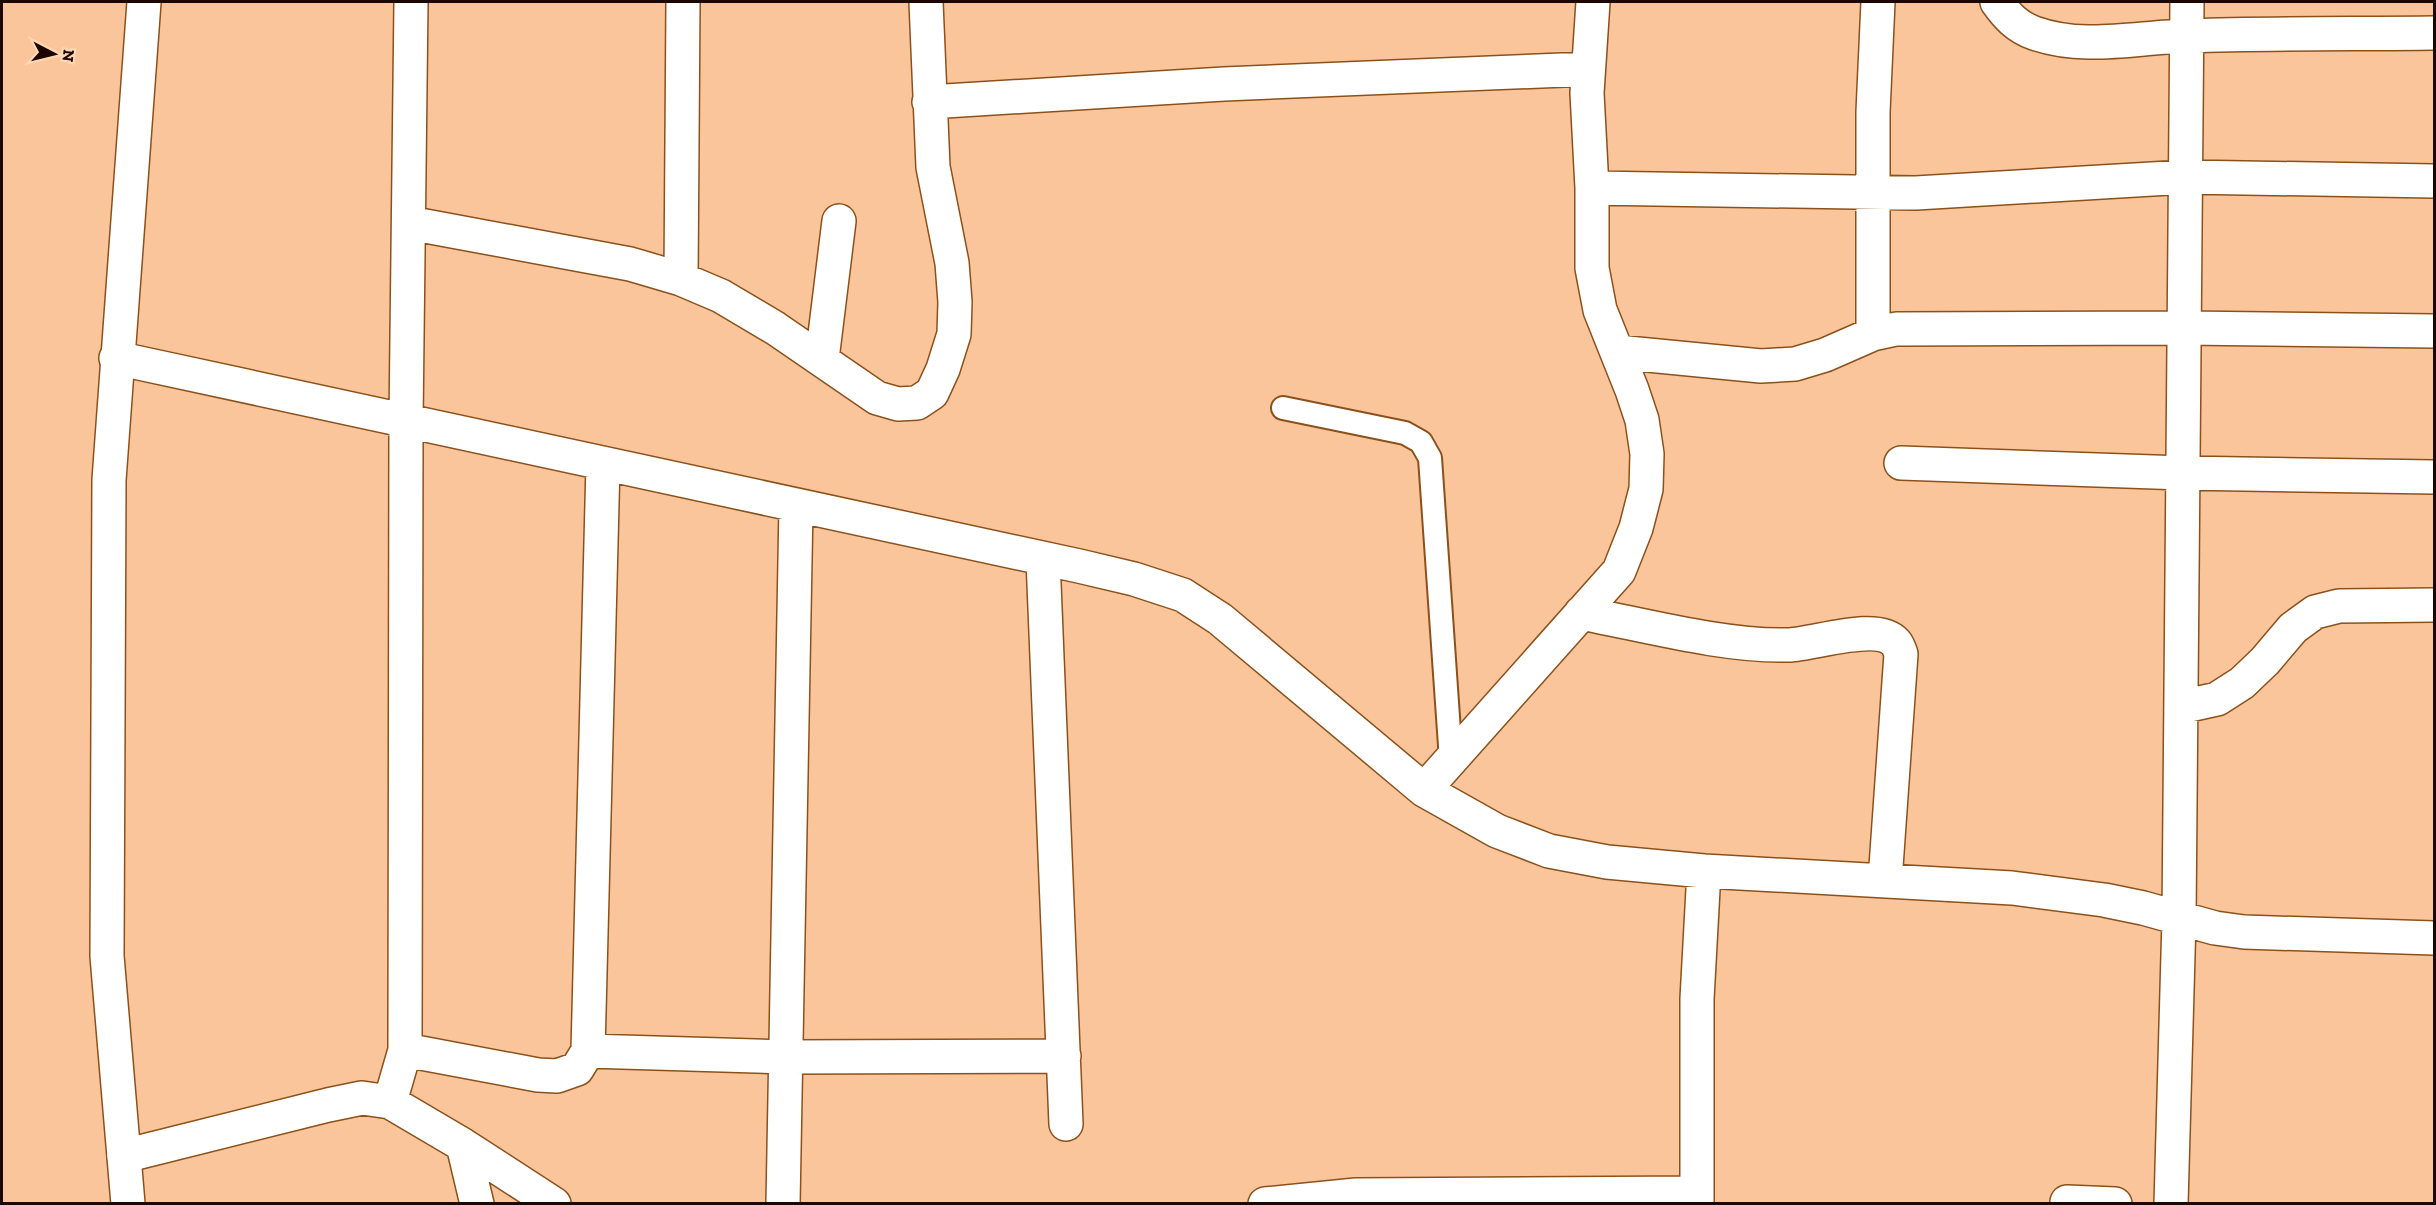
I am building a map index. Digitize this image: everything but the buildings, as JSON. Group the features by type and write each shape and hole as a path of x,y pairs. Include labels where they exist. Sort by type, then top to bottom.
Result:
{"street":[{"path":"128,1203 107,956 109,480 116,358 144,2"},
{"path":"390,1102 405,1050 406,421 411,2"},
{"path":"681,279 683,2"},
{"path":"409,223 630,264 681,279 721,296 822,359 877,398 898,404 917,403 932,393 943,369 954,334 956,302 952,263 933,167 926,2"},
{"path":"1424,790 1619,571 1636,528 1646,489 1647,454 1642,420 1600,310 1592,268 1588,69 1593,2"},
{"path":"1874,334 1874,112 1878,2"},
{"path":"1997,2 2009,20 2033,33 2063,40 2099,43 2187,36 2434,33"},
{"path":"2171,1203 2179,919 2187,2"},
{"path":"929,102 1224,84 1588,69"},
{"path":"1592,188 1916,192 2186,177 2434,181"},
{"path":"822,359 839,221"},
{"path":"1617,352 1761,366 1795,364 1825,355 1874,334 1896,329 2185,328 2434,331"},
{"path":"116,358 1134,579 1183,595 1220,619 1424,790 1497,831 1549,851 1607,862 1704,871 2012,888 2104,900 2215,928 2244,932 2434,938"},
{"path":"1901,463 2183,473 2434,477"},
{"path":"405,1050 538,1075 556,1076 577,1070 588,1051 603,464"},
{"path":"783,1203 796,506"},
{"path":"1043,559 1066,1124"},
{"path":"2181,707 2217,699 2242,683 2294,628 2315,612 2339,606 2434,605"},
{"path":"1581,613 1747,642 1788,645 1820,642 1863,633 1881,634 1896,642 1901,654 1886,881"},
{"path":"1264,1203 1356,1199 1697,1198 1698,999 1704,871"},
{"path":"588,1051 786,1057 1064,1056"},
{"path":"124,1156 362,1098 390,1102 554,1203"},
{"path":"463,1145 477,1203"},
{"path":"2067,1202 2115,1203"}],"lane":[{"path":"1283,408 1405,434 1421,442 1430,458 1451,760"}]}
